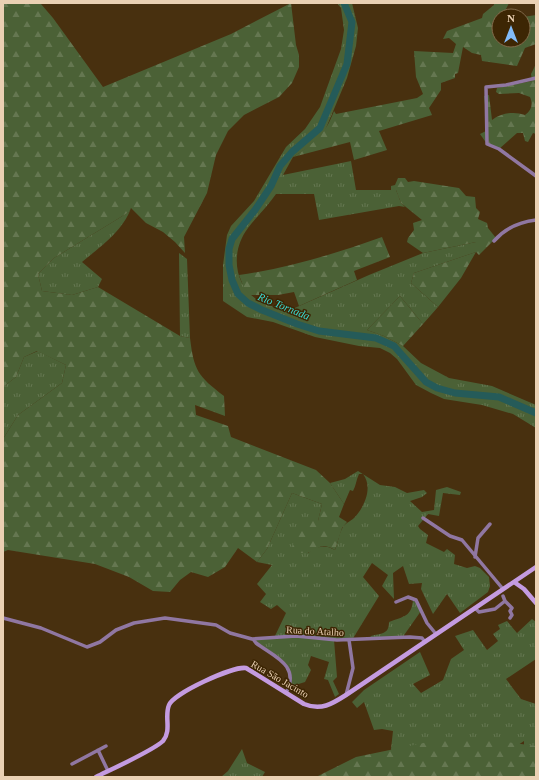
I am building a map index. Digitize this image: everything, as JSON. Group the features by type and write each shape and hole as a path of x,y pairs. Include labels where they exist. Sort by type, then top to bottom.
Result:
{"main road":[{"name":"Rua São Jacinto","path":"96,777 155,746 163,740 168,729 168,707 173,699 233,669 246,668 304,704 319,707 332,704 536,567"},
{"path":"520,578 524,589"},
{"path":"514,582 524,589 536,603"}],"street":[{"path":"536,78 506,85 486,87 487,144 499,149 536,176"},
{"path":"494,240 522,222 536,220"},
{"path":"423,518 450,536 462,540 503,589"},
{"path":"475,557 478,538 490,524"},
{"path":"504,596 505,601 512,608 510,611 512,615 510,618"},
{"path":"396,602 408,597 416,600 426,623 436,634"},
{"path":"475,608 478,612 495,609 505,601"},
{"name":"Rua do Atalho","path":"3,618 41,628 87,647 100,642 116,630 134,623 165,618 216,625 230,633 253,639 296,636 350,640 410,637 422,638 425,642"},
{"path":"253,639 256,643 279,657 285,663 289,679 286,693"},
{"path":"346,695 353,668 350,640"},
{"path":"72,764 106,746"},
{"path":"98,750 108,771"}],"green space":[{"path":"3,3 41,4 53,18 103,87 231,34 291,3 296,45 299,55 299,67 292,83 279,97 244,115 228,131 216,155 207,193 184,237 185,253 163,232 146,223 131,208 129,212 54,258 38,274 42,291 72,295 98,287 180,336 190,338 193,358 199,372 208,383 224,396 225,416 195,405 196,415 228,426 231,437 316,470 330,483 344,504 339,517 347,522 342,528 335,550 322,546 312,552 307,553 291,551 299,524 304,521 318,521 322,504 292,493 267,549 257,562 238,548 225,567 208,577 191,572 180,580 170,592 153,591 129,577 95,564 8,550 3,552 3,439 18,415 62,383 66,365 37,351 24,357 16,377 3,387"},
{"path":"337,3 352,3 358,28 356,46 347,78 324,133 312,145 293,157 283,175 351,161 356,190 396,190 401,203 405,207 399,206 319,220 314,194 276,194 248,228 239,246 237,266 243,284 248,292 256,299 288,311 423,253 476,242 476,252 414,273 411,283 438,307 423,324 400,296 367,330 384,336 403,346 421,363 449,378 492,386 536,405 536,428 513,414 482,405 444,399 431,393 416,385 397,359 390,353 380,348 359,346 315,337 273,322 247,317 223,301 223,265 227,235 231,226 254,201 286,147 305,129 320,107 341,49 344,30 341,8"},
{"path":"494,3 509,3 506,8 491,8 491,48 525,48 517,66 482,61 481,55 472,53 463,47 458,73 455,74 455,78 441,83 441,90 429,108 432,115 379,131 387,150 354,160 350,142 293,157 318,138 327,126 334,111 336,114 417,98 423,94 416,77 414,51 453,53 456,44 449,38 443,39 447,31 482,18 483,14 494,5"},
{"path":"536,15 536,44 531,46 531,16"},
{"path":"536,64 536,134 533,133 528,142 525,141 523,133 517,133 499,149 487,144 480,134 488,130 484,96 489,95 492,120 508,113 525,115 531,107 530,97 519,93 499,94 496,92 497,88 532,81 531,74"},
{"path":"398,178 405,178 408,182 414,181 459,188 466,196 475,197 476,208 480,212 478,219 487,223 488,228 496,238 479,255 476,252 476,242 423,253 407,242 414,230 413,223 422,220 401,203 396,190 391,190 391,186 395,185"},
{"path":"129,212 117,231 82,262 102,279 98,287 72,295 42,291 38,274 54,258"},
{"path":"382,237 390,257 354,271 357,280 299,306 294,292 278,295 250,295 244,288 239,275 311,260"},
{"path":"476,252 461,278 438,307 411,283 414,273"},
{"path":"179,253 187,259 190,338 180,336"},
{"path":"400,296 423,324 403,346 384,336 367,330"},
{"path":"38,351 66,365 62,383 18,415 3,439 3,387 16,377 24,357"},
{"path":"358,471 363,474 359,474 353,491 350,490 344,504 330,483 345,479"},
{"path":"363,474 380,485 395,487 407,493 424,490 427,493 422,497 410,501 422,512 434,510 436,490 447,487 461,492 460,495 443,493 439,516 428,514 418,526 428,535 426,543 444,552 447,549 455,555 454,564 467,568 475,566 480,568 489,577 490,586 488,592 460,613 447,594 433,614 421,589 422,583 409,584 403,566 393,573 394,599 382,586 388,575 372,563 363,577 379,596 352,640 334,640 337,677 333,681 339,694 335,697 328,680 324,679 329,662 311,656 308,665 311,670 305,682 289,687 287,670 279,658 253,639 274,638 286,613 277,605 271,609 260,602 266,594 257,584 272,565 257,562 267,549 292,493 322,504 318,521 304,521 308,553 324,546 335,550 343,527 359,513 365,502 368,490 366,479"},
{"path":"413,599 421,611 402,638 369,639 371,636 384,633 388,629 389,622 409,613"},
{"path":"532,619 536,622 536,659 506,679 521,699 536,704 536,777 524,777 524,741 497,759 398,774 391,749 393,731 382,729 374,730 364,702 357,708 352,702 364,690 420,652 430,675 413,684 421,693 443,680 451,659 464,650 455,636 473,630 487,650 498,641 493,634 500,629 498,625 507,621 517,633"},
{"path":"477,738 536,746 536,777 316,777 356,757 433,741"},
{"path":"242,749 247,763 265,772 262,777 221,777 228,771"}],"waterway":[{"name":"Rio Tornada","path":"344,3 352,22 347,64 320,128 292,152 280,166 271,186 255,210 232,239 229,249 229,265 232,280 238,294 248,303 297,324 319,331 376,338 394,346 426,382 437,388 455,393 499,397 536,413"}]}
